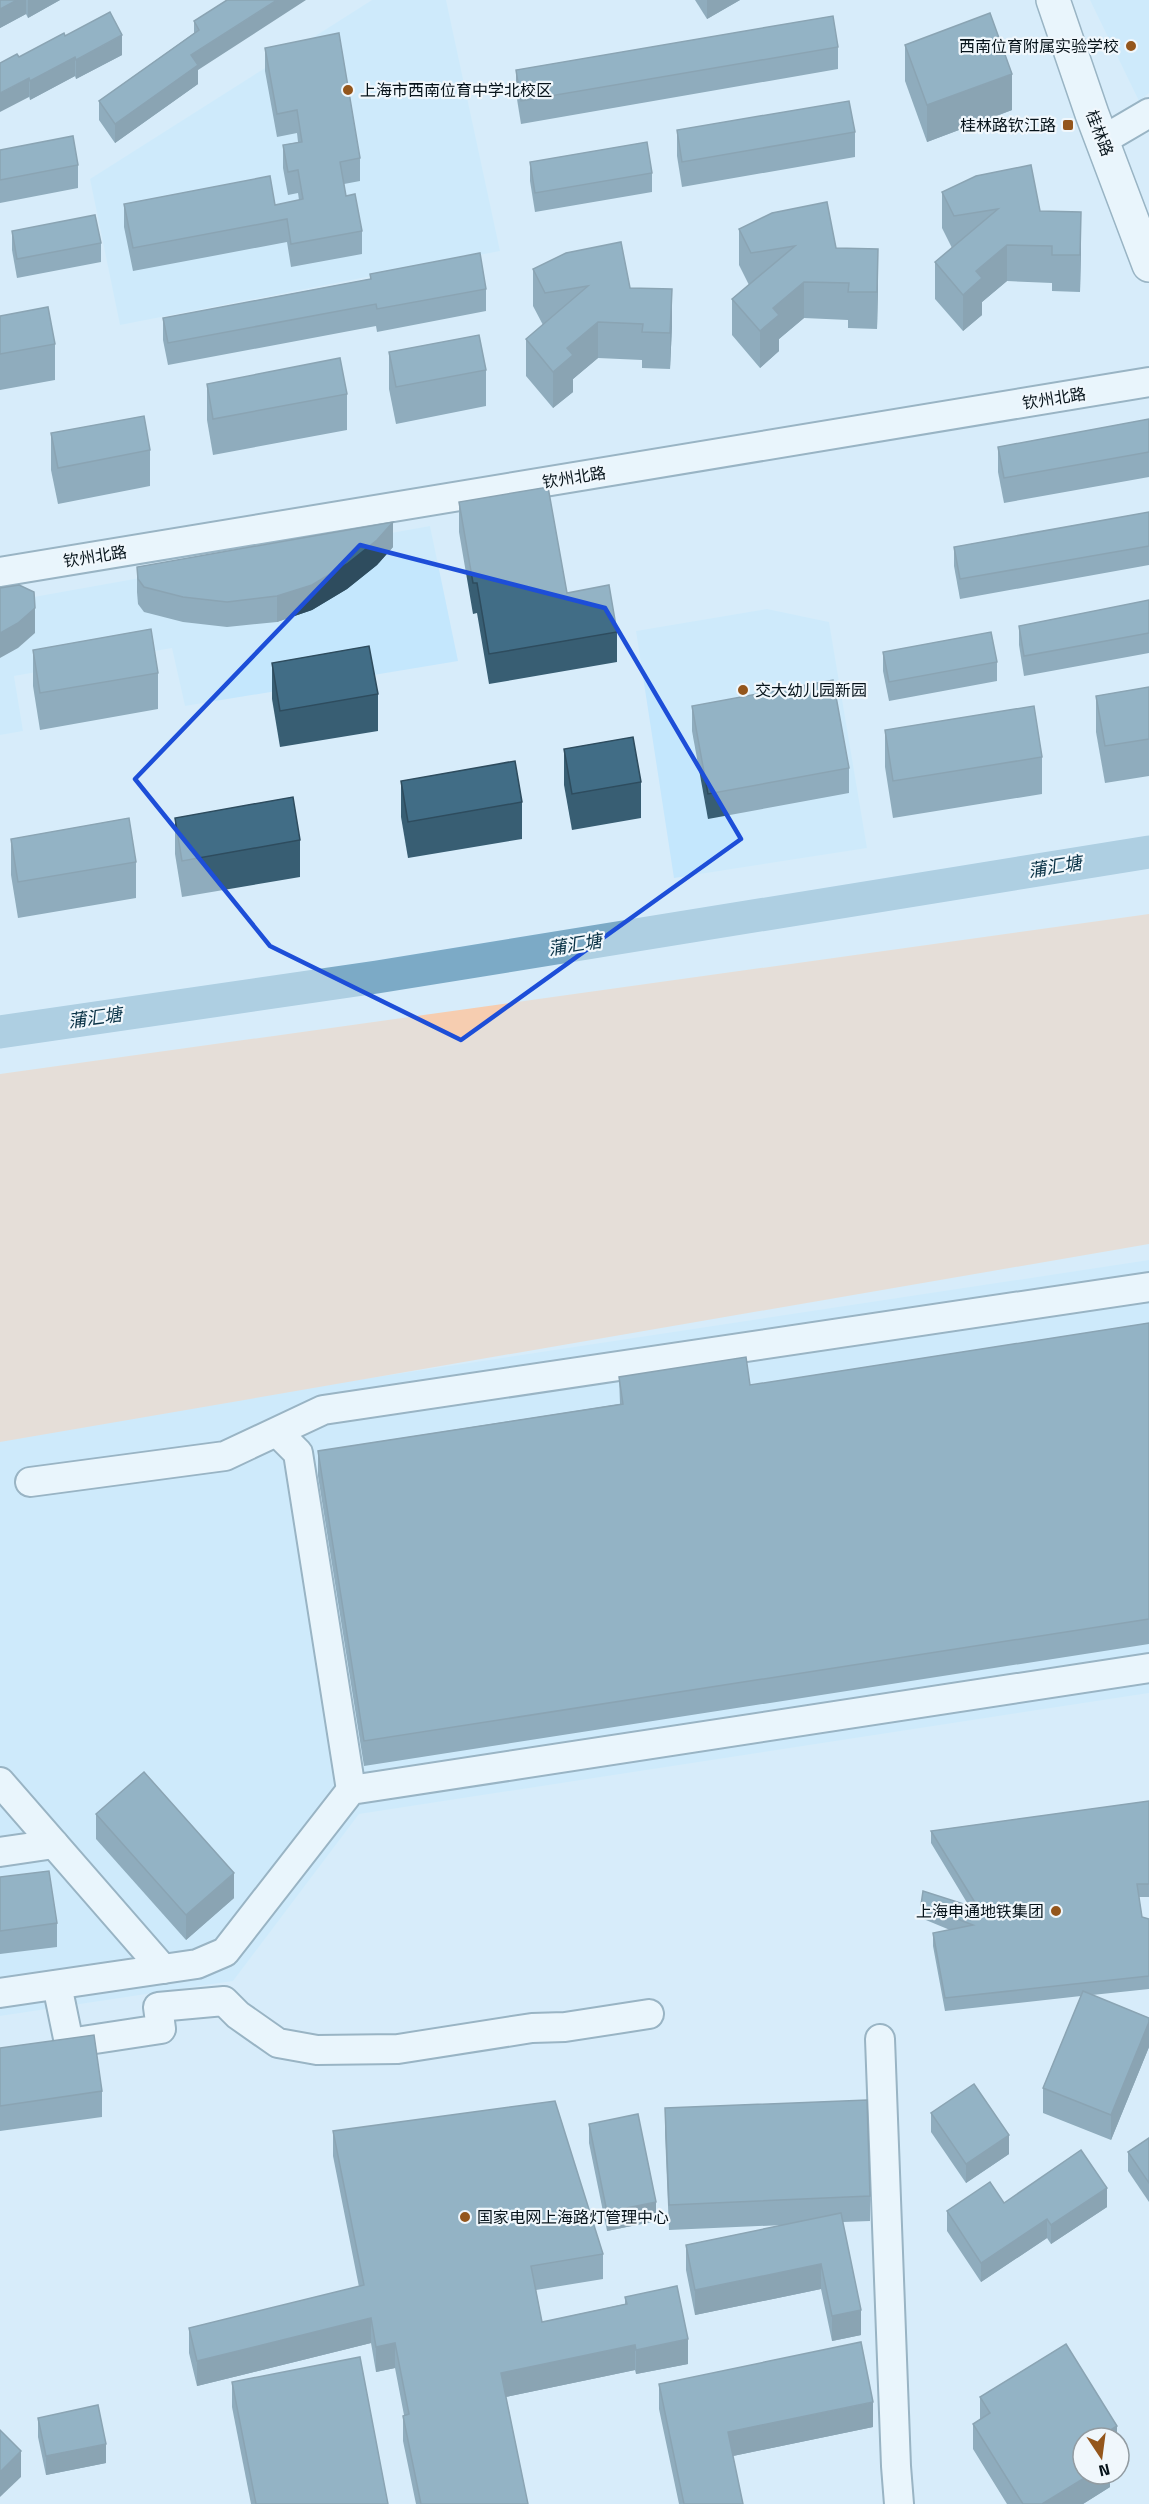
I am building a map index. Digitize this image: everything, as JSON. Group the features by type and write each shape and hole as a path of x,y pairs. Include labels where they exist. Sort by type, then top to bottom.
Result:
{"main road":[{"name":"桂林路","path":"1053,0 1149,265"}],"street":[{"path":"1103,140 1149,113"},
{"name":"钦州北路","path":"0,572 1149,382"},
{"path":"30,1482 225,1456 323,1410 1149,1287"},
{"path":"278,1432 298,1453 351,1790"},
{"path":"0,1993 197,1964 225,1952 351,1790 1149,1668"},
{"path":"0,1782 163,1969"},
{"path":"0,1852 54,1844"},
{"path":"57,1985 69,2043 161,2029 158,2007 224,2001 238,2015 278,2043 317,2050 398,2049 532,2028 565,2027 650,2014"},
{"path":"880,2039 899,2504"}],"highlighted area":[{"path":"360,545 605,608 741,839 461,1040 270,946 135,779"}],"shaded area":[{"name":"上海市西南位育中学北校区","path":"372,0 446,0 500,251 120,325 90,179"},
{"name":"西南位育附属实验学校","path":"1090,0 1149,0 1149,93 1139,101"},
{"path":"430,526 458,661 185,706 172,648 14,676 23,731 0,735 0,603"},
{"name":"交大幼儿园新园","path":"767,609 829,622 867,848 674,878 636,631"},
{"path":"1149,914 1149,1244 0,1442 0,1074"},
{"path":"1149,1260 1149,1693 359,1814 233,1981 0,2016 0,1434"}],"building":[{"path":"0,0 17,0 0,9"},
{"path":"227,0 277,0 191,55 198,65 115,124 99,101 199,30 194,21"},
{"path":"110,12 122,35 76,60 75,57 30,81 29,78 0,93 0,63 17,54 19,57 64,33 65,36"},
{"path":"990,13 1012,74 927,105 905,45"},
{"path":"833,16 838,47 521,101 516,70"},
{"path":"339,33 360,158 340,162 346,196 355,194 362,231 291,244 287,219 133,248 124,204 270,176 275,205 303,199 298,170 288,172 283,145 302,142 297,110 277,114 265,48"},
{"path":"849,101 855,132 682,162 677,130"},
{"path":"73,136 78,165 0,180 0,150"},
{"path":"647,142 652,173 535,193 530,162"},
{"path":"1031,165 1040,211 1081,212 1080,255 1052,255 1052,246 1007,245 976,271 982,278 963,295 935,262 998,209 954,216 942,192 976,176"},
{"path":"827,202 836,248 878,249 877,292 848,292 849,283 804,282 773,308 779,315 760,331 732,299 795,246 751,253 739,229 772,213"},
{"path":"95,215 101,243 17,259 12,231"},
{"path":"621,242 630,288 672,289 670,333 642,332 643,324 598,322 567,348 573,355 553,372 526,339 588,286 545,293 533,269 566,253"},
{"path":"480,253 486,289 377,309 376,304 168,343 163,318 371,279 370,274"},
{"path":"48,307 55,344 0,354 0,316"},
{"path":"479,335 486,370 396,387 389,352"},
{"path":"340,358 347,394 213,419 207,384"},
{"path":"144,416 150,450 58,468 51,433"},
{"path":"1149,419 1149,452 1004,478 998,447"},
{"path":"548,487 567,593 609,585 617,632 489,654 477,583 473,583 459,502"},
{"path":"1149,512 1149,546 960,579 954,547"},
{"path":"393,522 377,540 347,564 312,585 277,596 227,602 183,597 144,587 138,579 137,567"},
{"path":"19,585 34,592 35,608 18,623 0,633 0,588"},
{"path":"1149,600 1149,633 1024,656 1019,626"},
{"path":"151,629 158,673 40,693 33,650"},
{"path":"991,632 997,662 889,682 883,652"},
{"path":"369,646 378,694 280,711 272,663"},
{"path":"833,680 849,768 708,794 692,706"},
{"path":"1149,687 1149,739 1105,746 1096,696"},
{"path":"1034,706 1042,757 893,781 885,730"},
{"path":"633,737 641,782 572,794 564,749"},
{"path":"515,761 522,802 408,822 401,781"},
{"path":"293,797 300,840 182,861 175,818"},
{"path":"129,818 136,862 18,882 11,839"},
{"path":"1149,1323 1149,1619 364,1741 318,1451 623,1404 619,1377 746,1357 750,1385"},
{"path":"144,1772 234,1873 186,1915 96,1814"},
{"name":"上海申通地铁集团","path":"1149,1801 1149,1884 1137,1884 1142,1917 1149,1919 1149,1976 945,1998 933,1933 973,1925 921,1905 923,1891 979,1909 931,1831"},
{"path":"49,1871 57,1923 0,1931 0,1877"},
{"path":"1083,1991 1149,2018 1111,2115 1043,2088"},
{"path":"94,2035 102,2091 0,2106 0,2048"},
{"path":"974,2084 1009,2135 966,2164 931,2113"},
{"path":"867,2100 870,2196 669,2205 665,2108"},
{"path":"555,2101 603,2254 531,2266 542,2322 627,2304 625,2297 677,2286 688,2339 636,2350 635,2345 501,2373 528,2504 421,2504 403,2416 409,2414 395,2343 376,2347 371,2318 197,2361 189,2328 364,2285 333,2131"},
{"path":"638,2114 656,2202 607,2212 589,2124"},
{"path":"1149,2138 1149,2183 1128,2152"},
{"path":"1081,2150 1107,2188 1051,2225 1047,2219 981,2263 947,2211 990,2182 1004,2203"},
{"path":"841,2213 861,2310 832,2316 821,2264 695,2290 686,2245"},
{"path":"861,2342 873,2402 728,2432 743,2504 684,2504 659,2384"},
{"path":"1066,2344 1117,2426 1071,2426 1071,2486 1042,2504 1023,2504 973,2424 990,2413 980,2397"},
{"path":"360,2357 388,2504 256,2504 232,2382"},
{"path":"98,2405 106,2444 46,2456 38,2418"},
{"path":"0,2430 21,2451 0,2472"}],"waterway":[{"name":"蒲汇塘","path":"0,1032 377,977 1149,852"}],"place":[{"name":"西南位育附属实验学校","path":"1131,46"},
{"name":"上海市西南位育中学北校区","path":"348,90"},
{"name":"桂林路钦江路","path":"1068,125"},
{"name":"交大幼儿园新园","path":"743,690"},
{"name":"上海申通地铁集团","path":"1056,1911"},
{"name":"国家电网上海路灯管理中心","path":"465,2217"}]}
